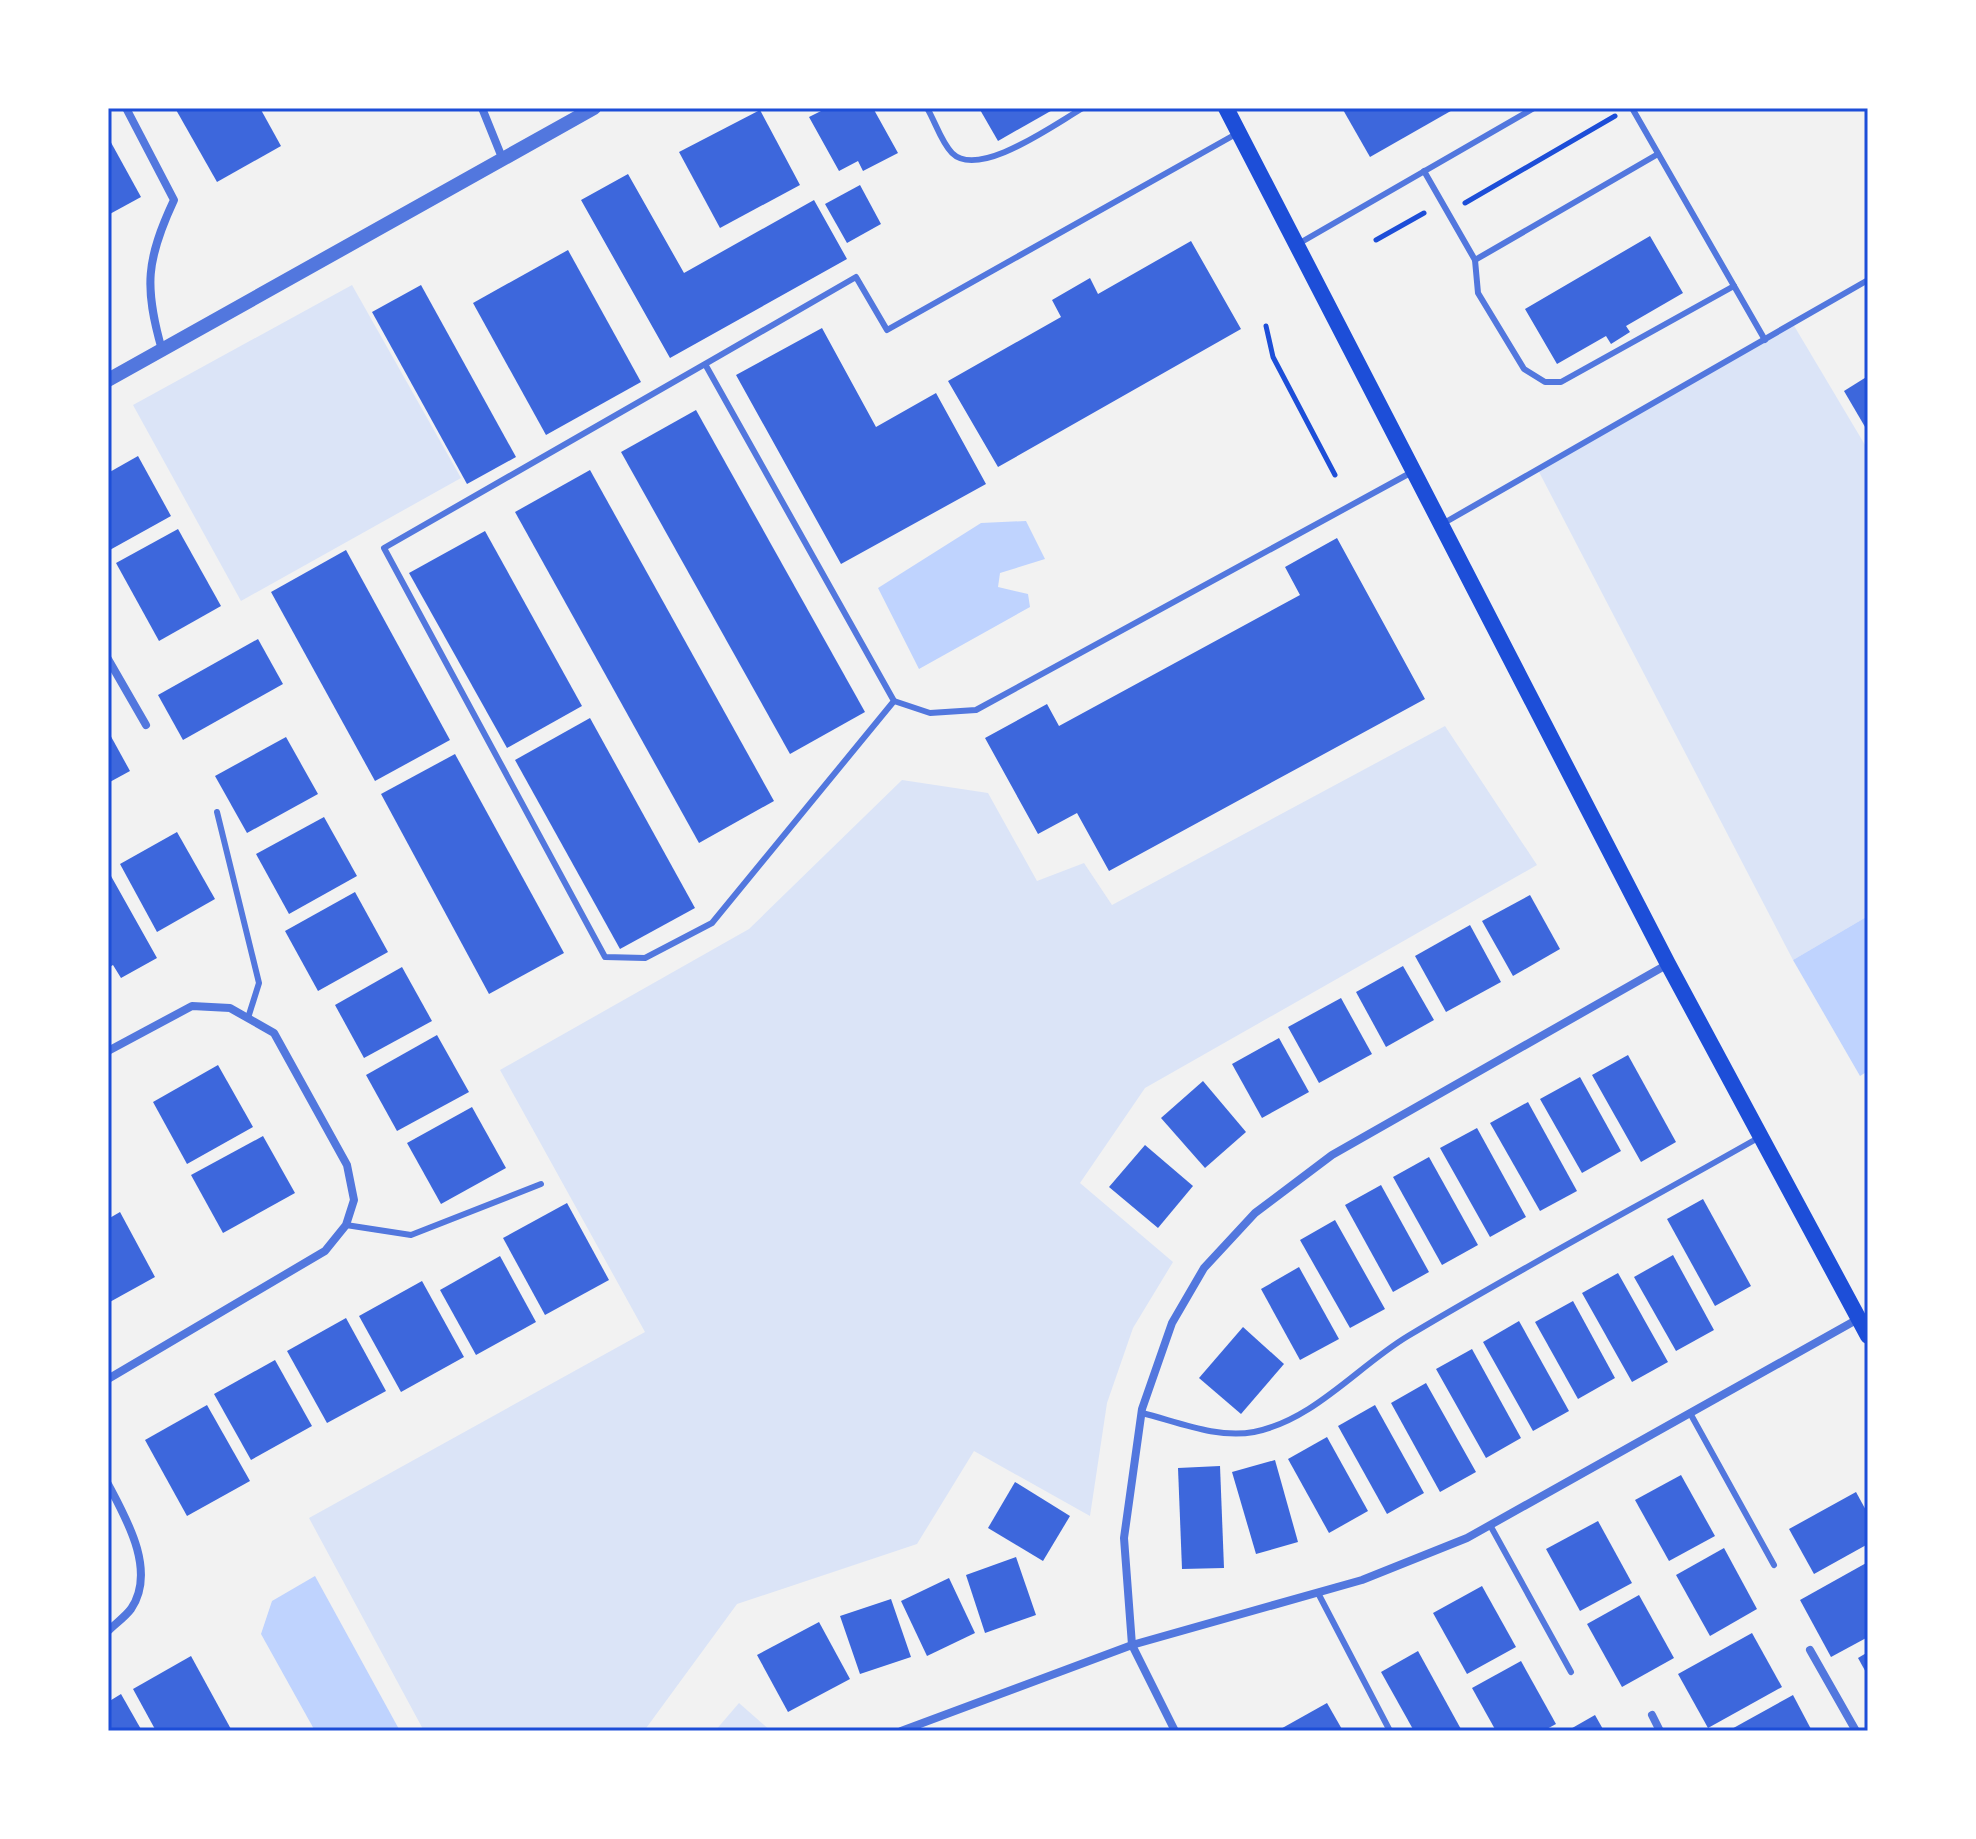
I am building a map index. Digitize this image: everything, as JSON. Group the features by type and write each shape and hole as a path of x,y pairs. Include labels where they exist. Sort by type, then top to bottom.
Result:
{"main road":[{"path":"1226,108 1668,964 1868,1336"}],"street":[{"path":"126,108 174,200 153,244 149,304 162,350"},
{"path":"482,108 503,160"},
{"path":"108,380 594,108"},
{"path":"108,659 146,725"},
{"path":"1175,1731 1132,1645 1124,1538 1142,1413 1178,1312 1204,1268 1255,1213 1332,1155 1668,964"},
{"path":"108,1051 192,1006 230,1008 274,1033 347,1165 354,1200 346,1225 325,1251 108,1379"},
{"path":"901,1731 1132,1645 1362,1580 1490,1525 1859,1319"},
{"path":"108,1484 136,1543 141,1576 132,1608 108,1631"},
{"path":"1810,1650 1856,1731"},
{"path":"1652,1715 1660,1731"}],"lane":[{"path":"927,108 952,153 972,163 997,156 1083,108"},
{"path":"1297,244 1534,108"},
{"path":"1633,111 1765,340"},
{"path":"894,701 712,923 645,958 605,957 384,548 856,277 887,330 1239,133"},
{"path":"1475,260 1658,154"},
{"path":"1424,171 1475,260 1478,293 1524,369 1545,382 1561,382 1734,286"},
{"path":"1441,525 1868,280"},
{"path":"705,364 894,701 930,713 976,710 1413,471"},
{"path":"217,812 259,983 248,1018"},
{"path":"1142,1413 1227,1435 1257,1432 1284,1420 1314,1404 1405,1338 1759,1138"},
{"path":"346,1225 411,1235 541,1184"},
{"path":"1690,1413 1774,1565"},
{"path":"1490,1525 1571,1672"},
{"path":"1318,1593 1390,1731"}],"path":[{"path":"1376,240 1425,213 1468,202 1616,115 1633,111"},
{"path":"1266,326 1273,357 1335,475"}],"shaded area":[{"path":"352,285 461,478 241,601 133,405"},
{"path":"1793,324 1868,450 1868,916 1793,960 1538,470"},
{"path":"1445,726 1537,865 1145,1088 1080,1183 1173,1262 1133,1328 1107,1403 1090,1516 974,1451 917,1544 737,1604 644,1731 424,1731 309,1518 645,1332 500,1070 749,929 902,780 988,793 1037,881 1084,863 1112,905"},
{"path":"739,1703 771,1731 715,1731"}],"water":[{"path":"1026,521 1045,559 1000,573 998,587 1028,594 1030,607 919,669 878,588 981,523"},
{"path":"1868,916 1868,1071 1860,1076 1793,960"},
{"path":"315,1576 400,1731 315,1731 261,1634 272,1601"}],"building":[{"path":"175,108 260,108 281,146 217,182"},
{"path":"827,108 873,108 898,153 863,171 858,161 839,171 809,117"},
{"path":"979,108 1056,108 998,141"},
{"path":"1342,108 1456,108 1370,157"},
{"path":"760,110 800,185 720,228 679,152"},
{"path":"108,137 141,197 108,215"},
{"path":"628,174 684,273 814,200 847,259 670,358 581,200"},
{"path":"860,185 881,224 847,243 825,204"},
{"path":"1650,236 1683,293 1626,326 1630,332 1611,344 1606,336 1557,364 1525,309"},
{"path":"1191,241 1241,329 998,467 948,381 1061,317 1052,300 1090,278 1098,294"},
{"path":"568,250 641,382 546,435 473,303"},
{"path":"421,285 516,457 467,484 372,312"},
{"path":"822,328 876,427 936,393 986,484 841,564 736,375"},
{"path":"1868,376 1868,432 1844,391"},
{"path":"696,410 865,712 790,754 621,452"},
{"path":"138,456 171,516 108,551 108,473"},
{"path":"590,470 774,801 699,843 515,512"},
{"path":"178,529 221,606 159,641 116,563"},
{"path":"485,531 582,706 507,748 409,573"},
{"path":"1337,538 1425,699 1109,871 1077,813 1038,834 985,738 1047,704 1059,726 1300,595 1285,567"},
{"path":"346,550 450,740 375,781 271,592"},
{"path":"258,639 283,684 183,740 158,695"},
{"path":"590,718 695,908 620,949 515,760"},
{"path":"108,731 130,771 108,783"},
{"path":"286,737 318,794 247,833 215,776"},
{"path":"455,754 564,953 489,994 381,794"},
{"path":"324,817 357,876 289,914 256,854"},
{"path":"177,832 215,899 157,932 120,864"},
{"path":"111,876 157,958 121,978 113,965 108,968 108,878"},
{"path":"355,892 388,952 318,991 285,931"},
{"path":"1530,895 1560,949 1513,976 1482,921"},
{"path":"1470,925 1501,982 1446,1012 1415,956"},
{"path":"1403,966 1434,1020 1386,1047 1356,992"},
{"path":"402,967 432,1021 364,1058 335,1005"},
{"path":"1341,998 1372,1054 1319,1083 1288,1027"},
{"path":"437,1035 469,1092 397,1131 366,1075"},
{"path":"1279,1038 1309,1092 1262,1118 1232,1064"},
{"path":"1628,1055 1676,1142 1641,1162 1592,1075"},
{"path":"218,1065 253,1127 187,1164 153,1102"},
{"path":"1580,1077 1621,1151 1582,1173 1540,1099"},
{"path":"1203,1081 1246,1132 1205,1168 1161,1118"},
{"path":"1528,1102 1577,1191 1540,1211 1490,1123"},
{"path":"472,1107 506,1168 441,1204 407,1143"},
{"path":"1477,1128 1526,1217 1490,1237 1440,1148"},
{"path":"263,1136 295,1193 223,1233 191,1175"},
{"path":"1145,1145 1193,1186 1158,1228 1109,1187"},
{"path":"1429,1157 1478,1245 1442,1265 1393,1177"},
{"path":"1381,1185 1429,1272 1393,1292 1345,1205"},
{"path":"1703,1199 1751,1286 1715,1306 1667,1219"},
{"path":"567,1203 609,1280 545,1315 503,1238"},
{"path":"120,1212 155,1277 108,1303 108,1219"},
{"path":"1335,1220 1385,1309 1350,1328 1300,1240"},
{"path":"1673,1255 1714,1330 1676,1351 1634,1277"},
{"path":"500,1256 536,1322 476,1355 440,1290"},
{"path":"1299,1267 1339,1339 1300,1360 1261,1289"},
{"path":"1618,1273 1668,1362 1632,1382 1582,1293"},
{"path":"422,1281 464,1357 401,1392 359,1316"},
{"path":"1573,1301 1615,1378 1578,1399 1535,1322"},
{"path":"346,1318 386,1391 327,1423 287,1351"},
{"path":"1519,1321 1569,1411 1533,1431 1483,1342"},
{"path":"1243,1327 1284,1364 1241,1414 1199,1378"},
{"path":"1472,1349 1521,1438 1486,1458 1436,1369"},
{"path":"275,1360 312,1426 251,1460 214,1394"},
{"path":"1426,1383 1476,1472 1440,1492 1391,1403"},
{"path":"207,1405 250,1481 187,1516 145,1440"},
{"path":"1375,1405 1424,1493 1387,1514 1338,1426"},
{"path":"1327,1437 1368,1511 1329,1533 1288,1459"},
{"path":"1275,1460 1298,1542 1256,1554 1232,1472"},
{"path":"1220,1466 1224,1568 1182,1569 1178,1468"},
{"path":"1681,1475 1715,1536 1669,1561 1635,1500"},
{"path":"1015,1482 1070,1516 1043,1561 988,1528"},
{"path":"1856,1492 1868,1514 1868,1544 1814,1574 1789,1529"},
{"path":"1598,1521 1632,1583 1580,1611 1546,1549"},
{"path":"1724,1548 1757,1609 1710,1636 1676,1575"},
{"path":"1016,1557 1036,1615 985,1633 966,1575"},
{"path":"1868,1562 1868,1637 1831,1657 1800,1600"},
{"path":"949,1578 975,1633 927,1656 901,1601"},
{"path":"1482,1586 1516,1647 1467,1674 1433,1613"},
{"path":"1639,1595 1674,1658 1622,1687 1587,1624"},
{"path":"891,1599 911,1657 860,1674 840,1616"},
{"path":"819,1622 850,1679 788,1712 757,1655"},
{"path":"1752,1633 1782,1687 1708,1728 1678,1674"},
{"path":"1418,1651 1462,1731 1414,1731 1381,1672"},
{"path":"1868,1652 1868,1676 1858,1658"},
{"path":"191,1656 232,1731 156,1731 133,1689"},
{"path":"1521,1661 1556,1724 1543,1731 1496,1731 1472,1688"},
{"path":"121,1694 142,1731 108,1731 108,1702"},
{"path":"1793,1695 1812,1731 1728,1731"},
{"path":"1327,1703 1343,1731 1277,1731"},
{"path":"1595,1715 1604,1731 1567,1731"}]}
